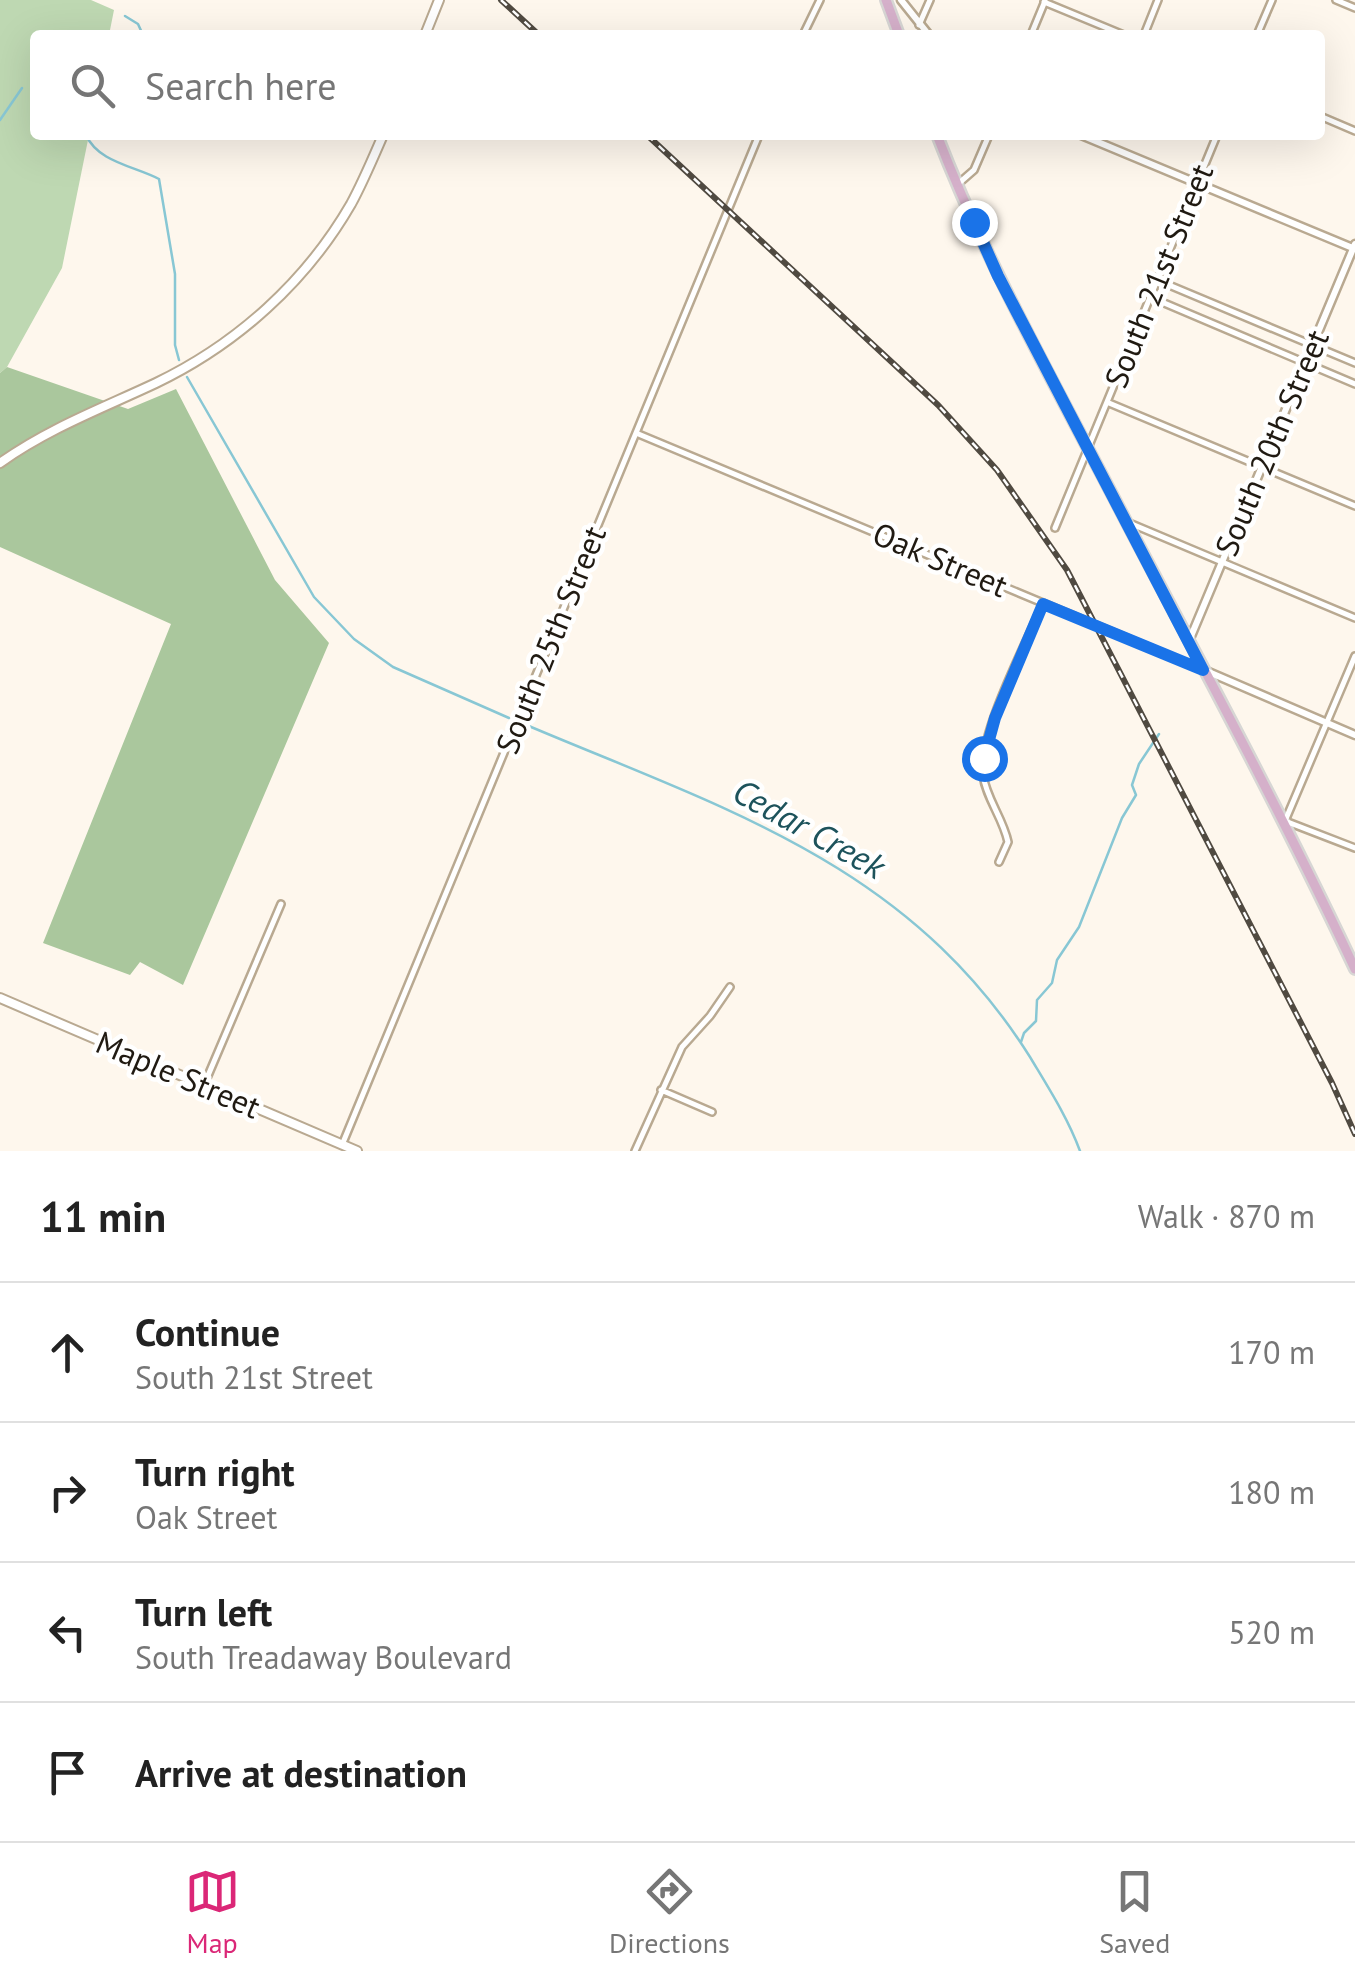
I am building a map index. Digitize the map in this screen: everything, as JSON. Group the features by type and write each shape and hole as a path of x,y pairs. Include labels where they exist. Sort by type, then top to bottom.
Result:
{"main road":[{"path":"427,30 440,0"},
{"path":"886,0 898,30"},
{"path":"0,463 64,423 186,367 247,325 296,281 352,203 382,140"},
{"path":"939,140 998,276 1188,642 1286,821 1355,969"},
{"name":"Maple Street","path":"0,998 357,1151"}],"street":[{"path":"805,30 820,0"},
{"path":"901,0 924,30"},
{"path":"919,24 930,0"},
{"path":"1146,30 1158,0"},
{"path":"1260,30 1272,0"},
{"path":"1336,0 1355,8"},
{"path":"1032,30 1045,1 1112,30"},
{"path":"1325,118 1355,131"},
{"name":"South 25th Street","path":"342,1144 757,140"},
{"path":"958,184 974,170 987,140"},
{"path":"1104,140 1196,183 1354,247"},
{"name":"South 21st Street","path":"1056,528 1215,140"},
{"name":"South 20th Street","path":"1188,642 1354,247"},
{"path":"1157,280 1355,363"},
{"path":"1150,297 1355,384"},
{"path":"1108,402 1355,506"},
{"name":"Oak Street","path":"636,433 1355,734"},
{"path":"1127,522 1355,618"},
{"path":"999,862 1008,842 983,774 984,758 995,718 1043,604"},
{"path":"1355,656 1286,821 1355,848"},
{"path":"204,1086 280,904"},
{"path":"635,1151 682,1046 730,987"},
{"path":"662,1090 712,1112"}],"green space":[{"path":"0,0 91,0 114,10 110,30 30,30 30,140 88,140 62,268 0,373"},
{"path":"7,367 128,409 176,389 275,580 329,643 183,985 140,962 130,975 43,943 171,624 0,547 0,373"}],"waterway":[{"name":"Cedar Creek","path":"125,16 141,30"},
{"name":"Cedar Creek","path":"0,120 22,88"},
{"name":"Cedar Creek","path":"89,140 108,157 159,179 175,274 175,345 179,360"},
{"name":"Cedar Creek","path":"187,377 314,597 354,639 393,667 509,718"},
{"name":"Cedar Creek","path":"524,724 739,815 806,849 868,889 927,935 981,990 1030,1057 1080,1151"},
{"path":"1021,1042 1036,1021 1037,1000 1052,983 1057,960 1079,927 1122,818 1136,795 1132,785 1139,764 1159,734"}],"railway":[{"path":"501,0 534,30"},
{"path":"652,140 938,405 997,470 1067,570 1355,1134"}],"route":[{"path":"974,222 998,276 1203,670 1043,604 995,718 984,758"}]}
